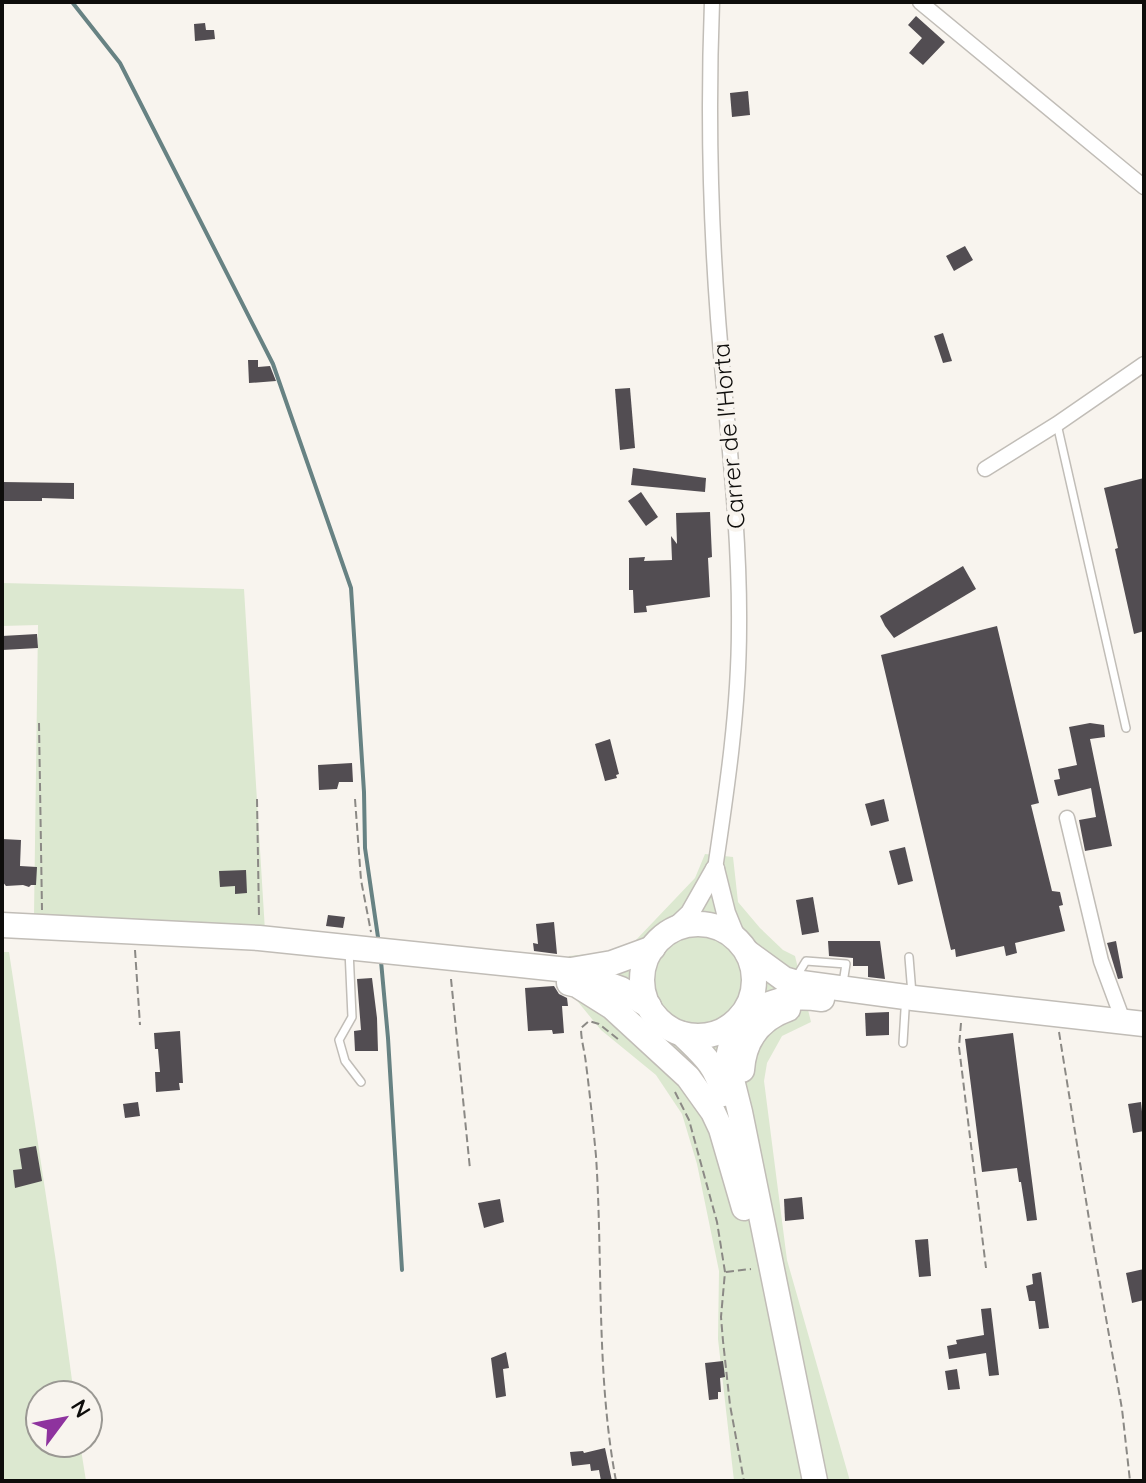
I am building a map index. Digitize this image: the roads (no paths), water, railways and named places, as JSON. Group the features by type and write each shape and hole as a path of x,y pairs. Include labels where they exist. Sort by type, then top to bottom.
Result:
{"main road":[{"path":"846,996 776,1000 740,1017 721,1032 692,1036 663,1024 644,995 642,976 653,948 671,931 693,924 709,925 724,931 784,979 846,996 909,1004 957,1005 1137,1032"},
{"path":"2,925 133,931 228,930 259,938 340,943 380,951 568,970 621,989 649,1006"},
{"path":"742,946 753,967 754,983 751,999 740,1017 729,1053 729,1068 815,1481"},
{"path":"568,970 612,963 653,948"},
{"path":"457,959 496,973 577,985 612,1007 688,1077 702,1095 721,1129 744,1208"},
{"path":"740,1112 746,1044 765,1021 777,1012 800,1004 846,996"},
{"path":"957,1005 1059,1029 1137,1032"},
{"path":"682,1034 718,1076 734,1140 744,1208 800,1481"}],"street":[{"name":"Carrer de l'Horta","path":"712,2 711,198 739,617 735,713 715,869"},
{"path":"920,2 1144,187"},
{"path":"985,469 1144,364"},
{"path":"1067,818 1101,961 1137,1032"},
{"path":"671,931 690,913 715,869"},
{"path":"715,869 726,913 742,946"}],"lane":[{"path":"1057,424 1126,728"},
{"path":"340,943 352,1017 339,1040 345,1061 361,1082"},
{"path":"903,1043 909,1004 909,957"}],"waterway":[{"path":"72,2 120,63 273,364 351,588 365,848 379,944"},
{"path":"381,961 402,1270"}]}
